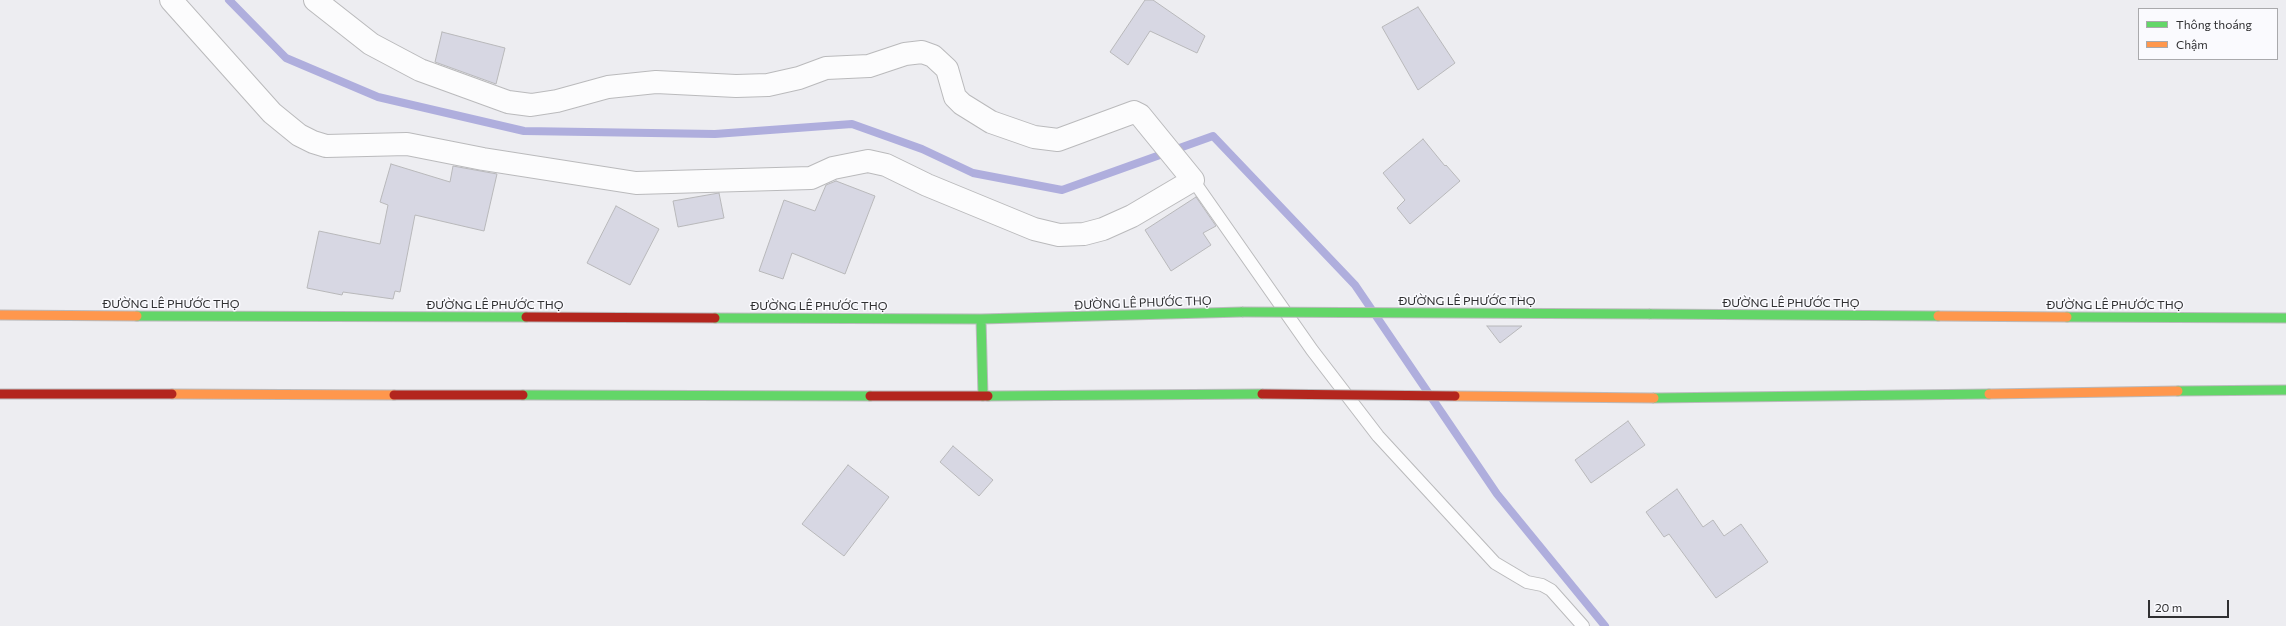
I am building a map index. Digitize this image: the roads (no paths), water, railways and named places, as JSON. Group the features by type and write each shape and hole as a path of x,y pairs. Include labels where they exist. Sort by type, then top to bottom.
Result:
{"street":[{"path":"171,0 272,113 299,135 313,142 326,146 407,144 482,159 563,170 636,183 811,178 839,166 868,161 886,165 927,185 1034,229 1060,235 1084,234 1103,230 1132,216 1188,174 1147,126 1140,115 1134,112 1058,140 1034,137 991,122 962,104 955,97 947,70 933,56 922,52 905,54 869,66 826,68 799,78 768,84 736,86 656,82 608,87 557,101 531,105 508,102 420,70 371,44 315,0"},
{"name":"ĐƯỜNG LÊ PHƯỚC THỌ","path":"0,315 981,319 1242,312 2286,318"},
{"path":"981,319 983,396"},
{"path":"0,394 983,396 1262,394 1654,398 2286,390"}],"lane":[{"path":"1188,174 1312,350 1378,436 1496,564 1527,582 1542,585 1551,590 1583,626"}],"waterway":[{"path":"229,0 286,58 378,97 524,131 715,134 852,124 922,149 973,173 1062,190 1213,136 1355,285 1497,494 1605,626"}]}
